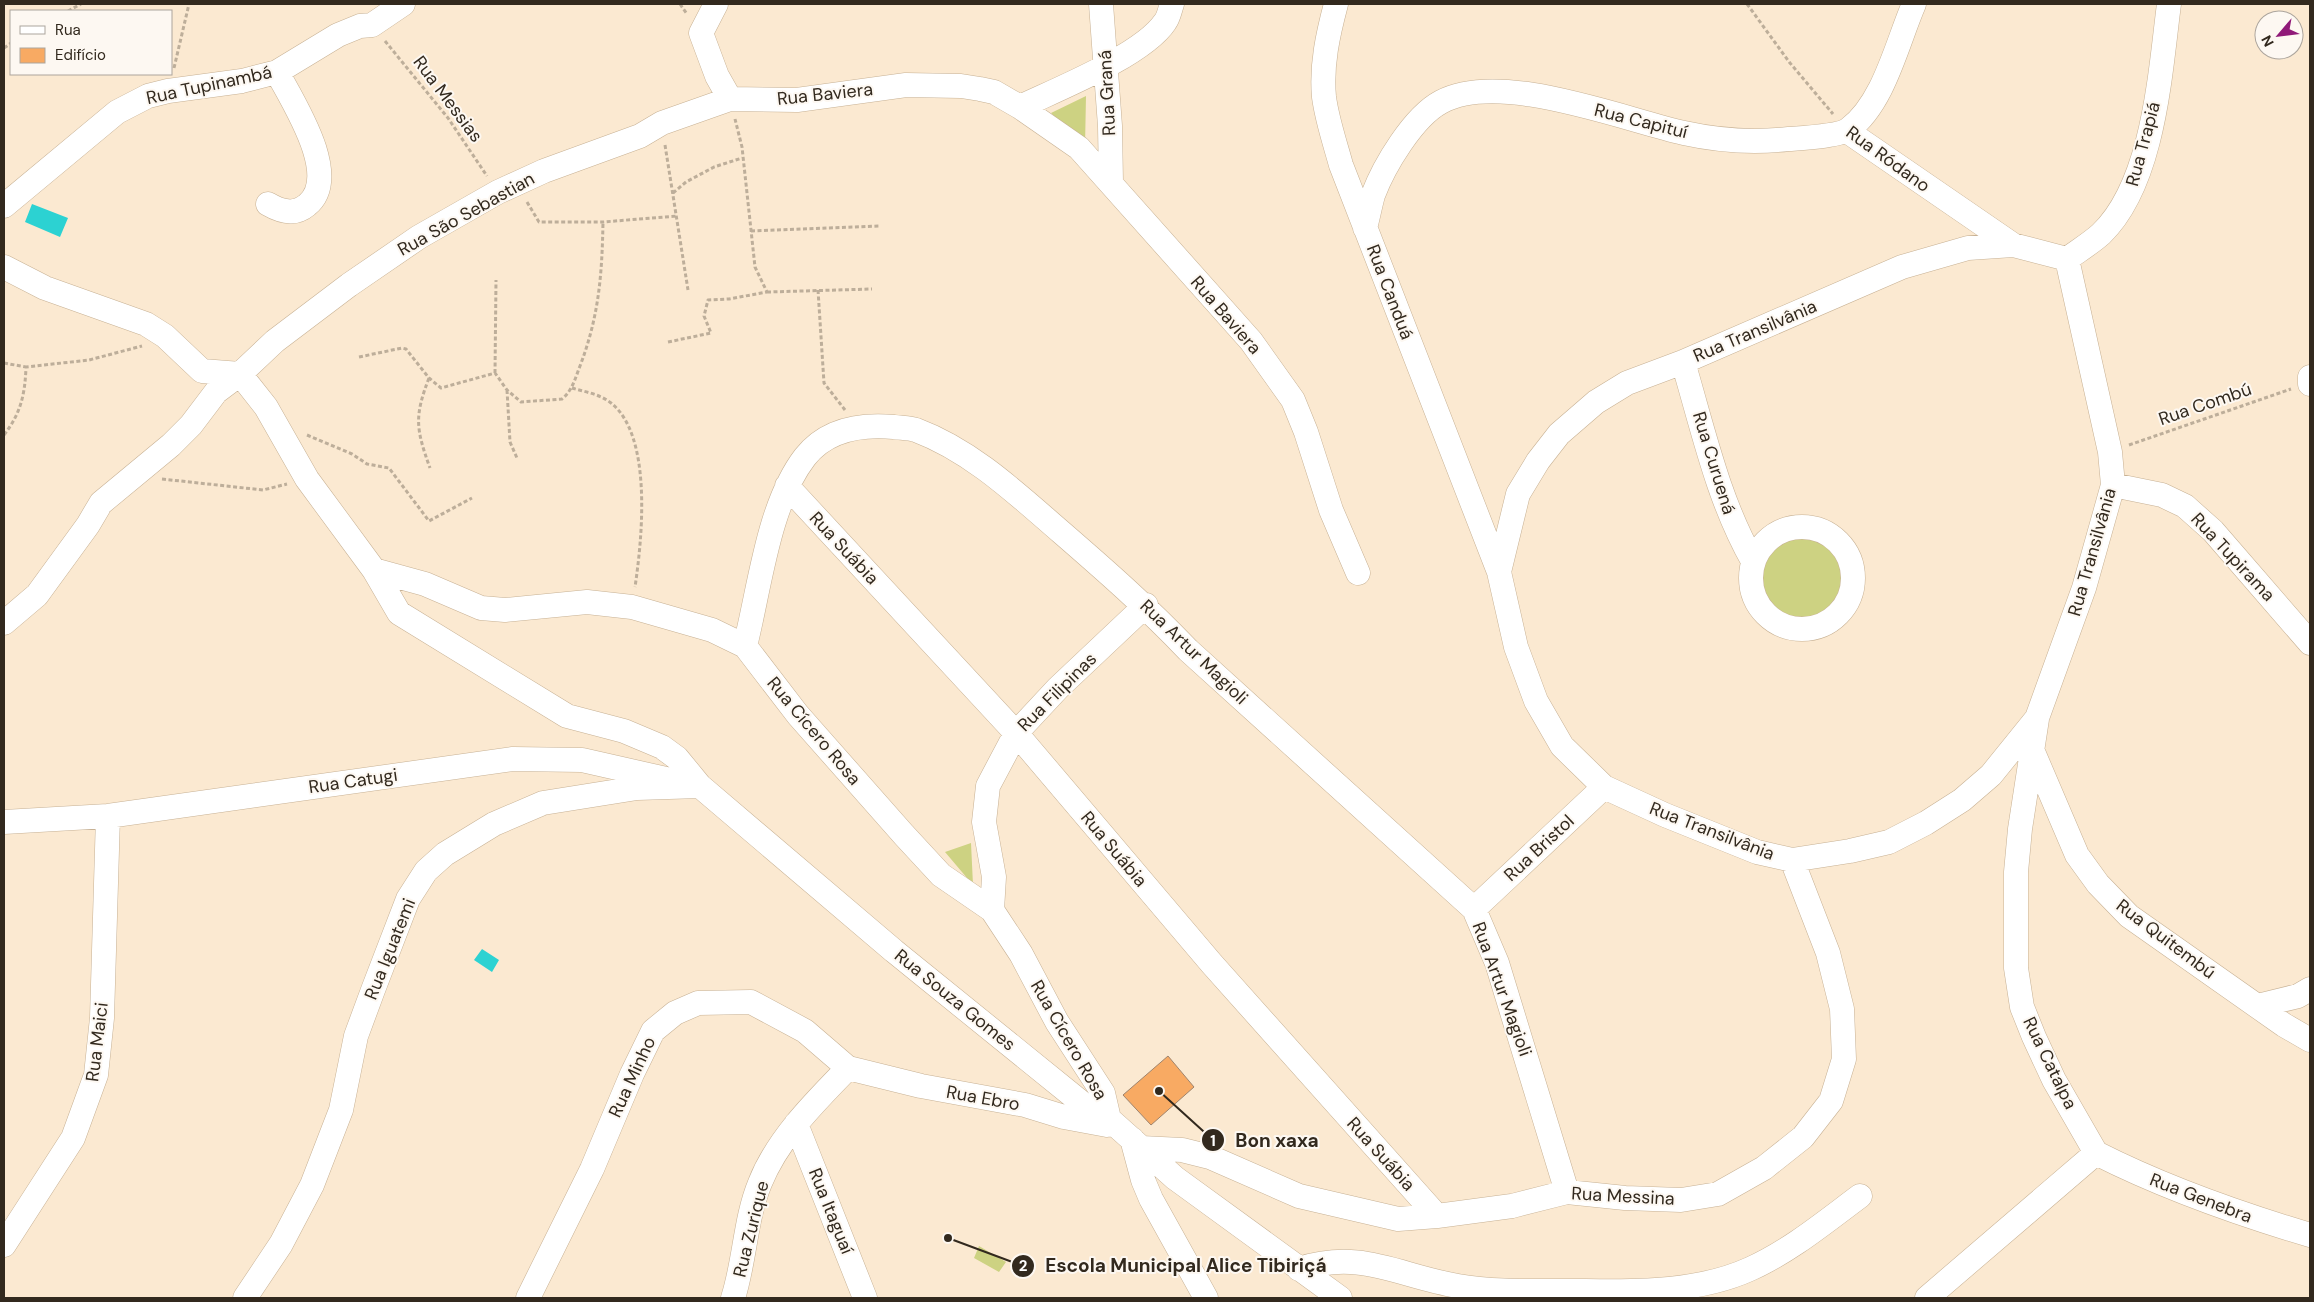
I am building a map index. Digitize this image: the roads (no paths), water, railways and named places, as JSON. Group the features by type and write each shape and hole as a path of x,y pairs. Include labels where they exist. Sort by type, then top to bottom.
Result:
{"street":[{"name":"Rua Tupinambá","path":"4,206 117,112 148,96 168,91 242,81 277,72 338,35 360,26 372,25 403,4"},
{"path":"716,4 700,33 717,76 730,99"},
{"name":"Rua Graná","path":"1101,4 1106,66 1111,183"},
{"path":"1020,108 1106,66 1149,38 1166,21 1172,4"},
{"name":"Rua Canduá","path":"1336,4 1328,32 1324,63 1324,97 1341,165 1499,572"},
{"path":"1847,131 1864,115 1872,100 1896,53 1914,4"},
{"name":"Rua Trapiá","path":"2067,259 2101,234 2129,196 2152,124 2170,4"},
{"path":"268,204 280,211 301,210 317,194 320,180 318,164 306,126 277,72"},
{"name":"Rua Baviera","path":"730,99 797,100 906,85 961,86 994,92 1079,148 1251,342 1293,400 1306,432 1331,510 1358,573"},
{"name":"Rua Capituí","path":"1365,228 1374,195 1410,130 1441,102 1462,94 1480,91 1499,91 1533,95 1603,110 1684,133 1721,140 1757,142 1847,131"},
{"name":"Rua São Sebastian","path":"4,623 38,595 101,502 114,490 139,474 182,434 216,392 240,374 275,342 349,285 419,237 507,188 544,170 640,136 662,124 730,99"},
{"name":"Rua Ródano","path":"1847,131 2013,245"},
{"name":"Rua Transilvânia","path":"2013,245 2067,259 2110,452 2113,484 2084,588 2037,718 1991,775 1962,800 1926,823 1889,842 1850,851 1792,860 1757,852 1664,815 1604,787 1562,746 1536,701 1516,647 1499,572 1518,494 1538,461 1559,434 1596,402 1627,383 1683,362 1902,267 1968,248 2013,245"},
{"path":"4,267 145,334 165,336 202,371 240,374"},
{"name":"Rua Curuená","path":"1683,362 1724,501 1738,534 1753,561"},
{"name":"Rua Souza Gomes","path":"240,374 266,407 307,479 374,570 399,614 567,716 624,731 662,747 677,758 700,786 894,950 1045,1074 1083,1104 1125,1133 1175,1178 1340,1298"},
{"name":"Rua Artur Magioli","path":"745,646 775,517 787,486 806,456 821,440 842,430 858,428 885,426 915,430 995,475 1146,605 1188,650 1474,909 1497,963 1567,1192"},
{"name":"Rua Tupirama","path":"2113,484 2162,495 2185,506 2214,531 2310,643"},
{"name":"Rua Suábia","path":"787,486 1016,733 1212,964 1437,1216"},
{"path":"1792,527 1810,527 1827,533 1841,544 1850,560 1853,578 1850,595 1842,611 1828,622 1812,629 1794,629 1777,623 1763,612 1754,596 1750,578 1753,561 1762,545 1776,534 1792,527"},
{"name":"Rua Cícero Rosa","path":"374,570 425,584 481,608 505,610 587,602 632,607 712,630 745,646 798,715 910,842 941,875 992,910 1021,954 1057,1022 1103,1093 1125,1133"},
{"name":"Rua Filipinas","path":"992,910 994,877 984,822 985,798 988,786 1016,733 1058,688 1146,605"},
{"name":"Rua Catalpa","path":"2037,718 2020,829 2016,872 2016,968 2022,1007 2054,1080 2096,1153"},
{"name":"Rua Quitembú","path":"2032,752 2077,855 2098,884 2129,916 2310,1040"},
{"name":"Rua Catugi","path":"4,822 108,816 513,759 582,760 700,786"},
{"name":"Rua Iguatemi","path":"245,1298 281,1244 312,1185 342,1110 356,1036 408,898 426,871 445,854 494,824 543,803 637,788 700,786"},
{"name":"Rua Bristol","path":"1474,909 1604,787"},
{"name":"Rua Maici","path":"4,1246 73,1138 96,1075 102,1018 108,816"},
{"name":"Rua Messina","path":"1125,1133 1210,1157 1299,1196 1398,1219 1512,1206 1567,1192 1625,1198 1681,1200 1718,1194 1764,1168 1803,1138 1830,1101 1844,1059 1842,1009 1828,953 1792,860"},
{"path":"2258,1006 2298,996 2310,989"},
{"name":"Rua Minho","path":"528,1298 592,1169 632,1074 653,1031 675,1013 698,1003 751,1002 805,1031 848,1068"},
{"name":"Rua Ebro","path":"848,1068 921,1086 1025,1105 1125,1133"},
{"name":"Rua Zurique","path":"733,1298 759,1183 773,1157 796,1124 848,1068"},
{"name":"Rua Itaguaí","path":"796,1124 865,1298"},
{"path":"1125,1133 1151,1199 1206,1298"},
{"path":"1927,1298 2096,1153"},
{"name":"Rua Genebra","path":"2096,1153 2133,1172 2240,1215 2310,1235"},
{"path":"1299,1269 1320,1262 1343,1260 1378,1265 1458,1286 1528,1291 1632,1291 1705,1284 1750,1270 1801,1240 1860,1196"}],"water":[{"path":"32,204 68,218 60,237 25,222"},
{"path":"482,949 499,960 492,972 474,960"}],"place":[{"name":"Bon xaxa","path":"1159,1091"},
{"name":"Escola Municipal Alice Tibiriçá","path":"948,1238"}]}
